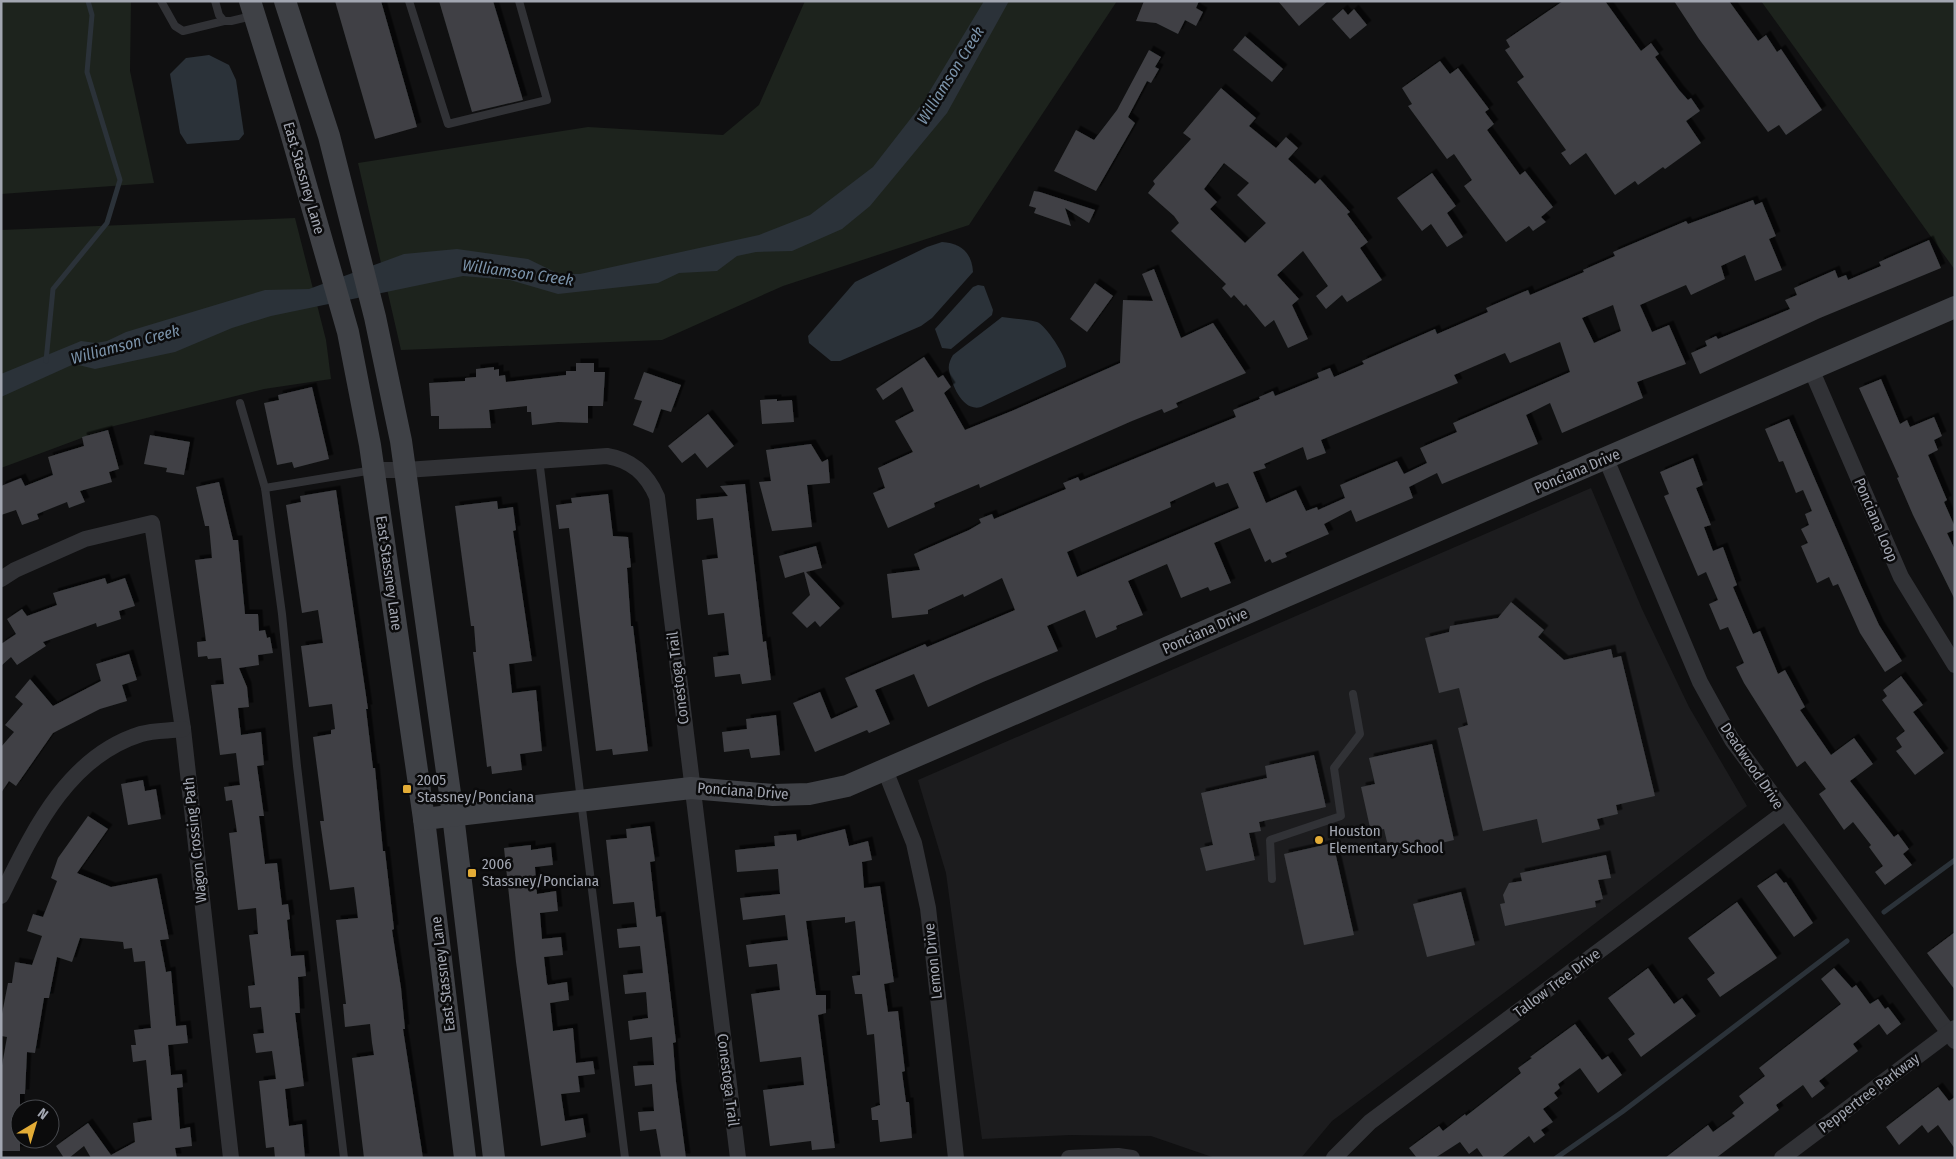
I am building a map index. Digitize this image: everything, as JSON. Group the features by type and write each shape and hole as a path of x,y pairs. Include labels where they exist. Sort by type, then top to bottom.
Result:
{"main road":[{"path":"252,8 286,5"},
{"name":"East Stassney Lane","path":"286,5 329,136 375,317 406,470 453,815 494,1158"},
{"name":"East Stassney Lane","path":"252,8 289,126 348,332 375,470 424,819 465,1158"},
{"name":"Ponciana Drive","path":"424,819 582,799 692,788 773,796 809,794 847,786 1955,307"}],"street":[{"name":"Ponciana Loop","path":"1811,368 1901,577 1955,665"},
{"name":"Conestoga Trail","path":"375,470 406,470 539,459 616,457 634,466 652,485 657,497 738,1158"},
{"name":"Deadwood Drive","path":"1606,459 1700,682 1732,740 1784,813 1953,1034"},
{"name":"Wagon Crossing Path","path":"1,579 15,570 85,539 152,523 183,730 231,1158"},
{"path":"1,896 28,842 69,780 103,751 142,734 183,730"},
{"name":"Lemon Drive","path":"885,770 914,844 926,900 956,1158"},
{"name":"Tallow Tree Drive","path":"1334,1158 1370,1122 1784,813"},
{"name":"Peppertree Parkway","path":"1782,1158 1953,1034"},
{"path":"1069,1158 1118,1156 1132,1158"}],"lane":[{"path":"162,1 175,26 183,31 224,21 231,22 252,8"},
{"path":"215,1 219,15 224,21"},
{"path":"409,1 448,124 547,100 519,1"},
{"path":"240,403 265,488 282,614 299,785 344,1158"},
{"path":"539,459 625,1158"},
{"path":"265,488 375,470"},
{"path":"1272,879 1270,840 1341,816 1334,768 1360,734 1353,694"}],"shaded area":[{"path":"1,1 131,1 130,71 154,183 1,194"},
{"path":"805,1 1117,1 969,225 783,286 662,340 401,350 358,163 588,127 723,135 759,105"},
{"path":"1761,1 1955,1 1955,270"},
{"path":"295,218 326,340 331,379 264,389 114,426 1,468 1,230"},
{"name":"Houston Elementary School","path":"1591,488 1642,609 1689,707 1747,806 1536,969 1332,1121 1301,1158 1215,1158 1151,1136 1070,1135 982,1139 946,873 918,780"}],"water":[{"name":"Williamson Creek","path":"984,1 1009,1 947,113 870,206 842,229 792,251 756,252 737,256 717,271 679,273 658,283 558,294 510,280 463,276 271,316 232,328 175,352 95,369 74,364 1,397 1,374 81,341 96,343 107,341 126,332 265,290 309,289 404,254 457,249 528,259 559,274 580,274 759,235 810,215 873,167 922,104"},
{"path":"209,55 229,65 236,80 244,134 239,140 187,144 180,133 170,74 186,58"},
{"path":"942,242 955,244 964,250 968,254 973,272 932,318 921,326 840,361 831,361 809,343 808,336 855,282 927,247"},
{"path":"978,285 984,286 993,310 992,315 951,349 942,348 935,329 973,287"},
{"path":"1002,317 1033,321 1041,324 1051,335 1060,350 1066,367 981,407 969,406 959,396 950,376 950,361 953,355"}],"building":[{"path":"335,1 381,1 417,127 375,139"},
{"path":"439,1 493,1 523,100 472,112"},
{"path":"1144,1 1199,1 1196,8 1203,12 1196,26 1185,20 1178,34 1156,23 1136,21"},
{"path":"1278,1 1328,1 1299,26"},
{"path":"1563,1 1605,1 1641,51 1651,43 1659,54 1655,57 1679,90 1688,100 1691,98 1700,111 1686,121 1701,143 1665,169 1663,167 1638,185 1635,181 1615,195 1586,153 1570,165 1561,153 1566,150 1517,82 1524,77 1505,50 1510,47 1506,40"},
{"path":"1674,1 1729,1 1758,41 1766,35 1777,52 1781,49 1822,110 1786,135 1779,125 1768,132 1699,39"},
{"path":"1343,9 1348,15 1354,9 1367,25 1350,39 1332,19"},
{"path":"1245,36 1283,69 1272,82 1233,50"},
{"path":"1149,50 1161,57 1155,67 1159,69 1151,83 1147,81 1128,117 1135,123 1096,191 1054,171 1076,130 1094,140 1117,110"},
{"path":"1440,61 1450,74 1458,68 1489,109 1485,112 1494,124 1487,130 1520,175 1525,171 1553,207 1541,217 1546,222 1533,231 1529,226 1506,242 1464,186 1472,180 1454,154 1447,159 1408,106 1412,104 1402,88"},
{"path":"1221,88 1256,118 1249,126 1276,148 1286,137 1298,148 1288,159 1315,184 1320,179 1350,212 1347,214 1368,242 1360,248 1382,280 1347,302 1342,295 1326,309 1316,296 1328,286 1303,251 1277,275 1299,299 1292,305 1308,339 1288,348 1274,320 1265,327 1246,304 1244,306 1234,295 1231,298 1222,288 1226,284 1171,231 1179,223 1174,216 1148,193 1155,184 1153,181 1191,139 1183,133","holes":["1224,163 1249,183 1237,195 1266,223 1245,243 1210,209 1217,202 1204,189"]},
{"path":"1432,173 1456,206 1447,213 1463,237 1447,247 1431,224 1422,231 1397,198"},
{"path":"1034,191 1095,210 1089,223 1065,208 1071,226 1034,213 1036,208 1029,206"},
{"path":"1753,200 1755,205 1762,202 1776,236 1769,239 1782,270 1755,281 1745,255 1721,266 1725,279 1691,295 1686,285 1640,305 1652,332 1669,325 1686,364 1637,382 1643,398 1562,433 1550,403 1526,415 1538,444 1442,484 1437,473 1409,487 1413,498 1356,522 1351,510 1324,524 1329,534 1285,553 1287,557 1272,563 1270,559 1265,562 1250,528 1214,543 1231,583 1210,591 1208,587 1181,598 1167,564 1128,581 1143,615 1116,626 1117,629 1096,638 1085,610 1047,626 1058,651 928,707 914,674 875,690 890,724 869,733 867,730 815,752 793,703 820,692 831,719 858,707 845,678 925,644 927,647 1015,610 1002,578 964,597 963,594 928,610 928,614 892,618 887,574 920,570 914,554 969,530 981,523 979,519 992,514 994,519 1066,489 1063,483 1078,477 1080,481 1236,417 1233,410 1260,399 1259,397 1273,391 1275,396 1319,378 1317,373 1330,368 1334,377 1364,364 1362,361 1435,329 1437,334 1488,312 1486,308 1528,290 1530,295 1584,272 1583,270 1615,256 1613,252 1686,221 1688,224","holes":["1613,305 1621,331 1594,343 1582,318","1560,342 1570,372 1453,423 1457,432 1420,448 1427,463 1404,474 1397,461 1340,485 1345,498 1318,510 1317,507 1306,511 1296,490 1266,503 1253,472 1266,468 1264,464 1303,447 1307,460 1326,453 1321,440 1458,383 1454,375 1505,353 1510,363","1214,482 1216,487 1228,483 1239,508 1077,577 1067,552 1171,507 1170,502"]},
{"path":"1929,240 1941,268 1820,318 1700,374 1691,353 1707,346 1705,341 1716,336 1718,339 1790,309 1785,300 1797,295 1794,288 1835,270 1838,278 1846,275 1848,280 1881,266 1879,262"},
{"path":"1154,269 1181,338 1213,323 1246,373 1176,403 1178,407 1164,413 1162,409 980,488 979,484 934,503 935,507 888,528 873,493 885,488 878,468 913,452 895,421 914,411 902,387 883,400 876,389 924,357 938,378 943,375 951,387 944,393 965,430 1014,410 1120,363 1123,300 1153,301 1142,274"},
{"path":"1095,283 1113,296 1087,332 1070,319"},
{"path":"576,363 594,363 594,372 605,372 603,406 588,406 588,423 558,422 532,425 531,412 527,412 527,406 489,410 491,428 439,429 439,416 431,416 429,383 465,381 465,378 476,377 476,369 494,367 494,370 499,369 499,376 505,375 506,382 566,375 566,371 576,371"},
{"path":"644,372 681,385 671,412 661,409 653,433 633,425 642,401 634,399"},
{"path":"1881,379 1900,424 1907,420 1910,427 1934,417 1942,436 1934,440 1938,450 1928,455 1947,500 1944,502 1955,527 1955,530 1947,533 1955,550 1955,600 1913,515 1897,478 1899,477 1859,388"},
{"path":"312,387 329,459 294,468 292,462 277,465 264,403 279,400 278,395"},
{"path":"777,399 777,401 792,400 794,422 762,424 760,400"},
{"path":"708,414 734,446 707,468 695,453 682,463 668,446"},
{"path":"1789,419 1879,625 1902,661 1885,672 1860,633 1838,584 1833,586 1829,577 1817,583 1801,546 1808,543 1801,529 1809,525 1805,514 1812,511 1803,490 1796,493 1783,461 1779,462 1765,429"},
{"path":"108,430 119,469 109,472 112,482 80,491 85,502 69,508 67,502 37,514 39,519 22,525 16,510 1,515 1,486 21,478 25,486 53,475 48,457 84,446 82,437"},
{"path":"150,435 190,442 184,475 166,472 167,468 144,464"},
{"path":"811,444 822,462 828,459 830,483 807,485 812,527 772,531 759,482 771,481 766,450"},
{"path":"1693,458 1703,485 1696,488 1711,525 1704,527 1713,551 1723,547 1737,585 1733,587 1753,634 1760,631 1778,674 1785,670 1805,707 1800,710 1831,755 1854,738 1873,764 1850,781 1894,837 1898,834 1909,849 1903,854 1912,865 1885,885 1875,872 1883,866 1869,847 1871,845 1853,822 1844,830 1819,794 1826,789 1805,761 1797,767 1744,683 1736,667 1744,663 1728,627 1720,630 1709,604 1718,600 1706,572 1698,576 1664,496 1669,494 1660,472"},
{"path":"219,482 233,540 238,540 245,614 258,614 259,631 265,630 267,638 270,637 273,653 258,655 259,665 239,668 247,687 249,707 238,708 241,735 261,732 264,765 257,766 264,816 259,816 265,864 277,863 282,905 288,904 290,919 287,920 291,956 304,955 306,976 298,977 300,1013 295,1013 304,1086 285,1089 289,1126 302,1124 305,1158 275,1158 274,1147 266,1148 259,1081 276,1079 272,1051 256,1053 253,1034 264,1033 261,1007 250,1008 248,986 255,985 249,935 258,934 256,908 238,910 229,833 237,832 232,800 226,801 224,787 240,785 236,753 220,755 211,685 224,684 221,658 208,659 207,656 198,657 197,642 206,641 195,560 212,558 209,526 205,526 196,487"},
{"path":"745,484 763,642 766,641 771,680 742,684 740,674 715,677 713,657 729,655 724,613 708,615 702,560 718,558 713,518 697,520 696,499 728,496 720,486"},
{"path":"336,490 368,709 366,709 394,929 392,930 401,988 405,1029 403,1029 423,1158 364,1158 352,1058 374,1055 370,1024 345,1027 343,1004 346,1004 336,920 358,918 354,887 330,890 320,821 324,821 313,737 331,734 331,730 335,729 332,704 309,707 301,646 323,643 318,610 302,613 286,505 301,502 300,496"},
{"path":"608,494 613,536 628,537 631,567 627,568 631,626 633,626 648,751 613,755 612,749 596,751 569,528 559,529 556,505 572,503 571,498"},
{"path":"497,501 498,509 513,507 516,530 513,531 532,661 509,664 512,693 536,690 542,751 520,754 522,770 492,774 491,766 487,767 473,652 476,652 474,626 471,626 455,506"},
{"path":"816,546 822,568 806,572 840,608 820,627 815,621 807,628 792,613 810,595 804,572 785,578 779,556"},
{"path":"105,578 107,584 125,578 135,606 119,611 121,619 97,627 96,623 43,642 46,646 17,665 11,657 1,666 1,644 16,634 7,619 22,609 27,616 57,605 53,593"},
{"path":"1511,602 1544,630 1538,637 1564,660 1611,649 1613,658 1621,656 1655,796 1616,805 1618,814 1597,819 1600,829 1542,843 1537,819 1483,831 1458,728 1468,725 1459,688 1439,693 1425,638 1449,632 1450,626 1498,618"},
{"path":"129,654 137,680 122,685 127,701 100,709 53,733 16,786 9,781 1,793 1,747 14,732 5,725 23,704 15,697 30,679 53,706 101,681 96,664"},
{"path":"1901,676 1923,705 1913,712 1944,753 1915,775 1896,751 1902,747 1896,738 1905,731 1882,700 1887,696 1883,690"},
{"path":"776,715 780,755 751,758 749,749 724,752 722,732 747,729 746,719"},
{"path":"1432,744 1454,840 1390,855 1384,829 1371,832 1361,787 1375,784 1369,758"},
{"path":"1314,755 1326,807 1259,822 1261,831 1249,833 1255,860 1206,871 1200,848 1213,845 1201,793 1267,778 1265,766"},
{"path":"143,780 145,791 156,789 161,819 128,825 121,784"},
{"path":"88,816 108,829 77,873 111,887 157,878 169,939 160,940 166,972 171,971 176,1026 186,1025 188,1043 168,1045 171,1075 182,1074 183,1087 177,1088 180,1129 190,1127 192,1146 175,1148 177,1158 91,1158 84,1146 69,1158 64,1158 58,1149 60,1149 60,1143 88,1123 111,1155 135,1142 133,1123 152,1120 146,1060 133,1062 131,1045 136,1045 134,1030 151,1028 145,961 134,962 132,948 124,949 123,942 80,938 72,962 57,957 49,998 44,998 35,1053 27,1052 25,1094 20,1094 20,1099 10,1099 10,1149 20,1149 20,1151 1,1151 1,1071 7,1037 1,1036 1,1019 8,983 12,983 15,962 32,965 42,936 27,931 33,914 43,917 57,881 51,878 58,858"},
{"path":"650,826 655,861 650,862 656,917 661,916 667,964 676,1042 673,1043 676,1082 686,1158 661,1158 656,1129 640,1131 638,1112 654,1111 652,1084 635,1086 633,1066 654,1065 652,1037 630,1040 628,1021 648,1018 646,992 625,994 623,975 643,973 640,946 619,948 617,929 637,927 634,902 613,904 606,840 627,838 626,829"},
{"path":"845,829 849,846 868,841 872,860 862,862 864,888 880,886 894,982 884,984 888,1012 898,1011 905,1071 902,1072 906,1102 909,1102 912,1138 880,1142 878,1120 872,1120 871,1108 880,1105 874,1034 867,1035 862,994 855,994 852,976 860,975 860,969 855,921 845,923 845,917 806,921 816,995 826,995 826,1013 818,1015 835,1148 812,1150 811,1141 770,1146 763,1090 804,1085 801,1057 760,1062 751,994 780,990 777,964 749,967 746,945 788,940 785,915 743,920 740,898 780,894 778,869 737,872 735,850 775,846 774,836 796,834 797,841"},
{"path":"1333,843 1354,935 1304,945 1284,854"},
{"path":"531,845 531,850 551,847 553,865 535,867 537,894 556,891 558,911 540,913 542,939 561,937 563,955 544,957 547,983 548,985 567,982 569,1000 550,1003 553,1031 573,1028 576,1063 593,1061 595,1074 578,1076 580,1092 561,1094 565,1121 583,1118 586,1137 541,1146 516,962 504,848"},
{"path":"1606,855 1611,878 1598,880 1603,899 1595,901 1596,907 1505,926 1500,904 1505,903 1503,895 1509,883 1522,881 1520,873"},
{"path":"1776,873 1784,883 1786,882 1813,923 1794,937 1757,886"},
{"path":"1461,892 1475,945 1427,957 1413,904"},
{"path":"1737,902 1777,958 1720,997 1707,979 1715,973 1688,938"},
{"path":"1955,932 1955,990 1927,953"},
{"path":"1648,968 1674,1004 1682,998 1696,1016 1641,1057 1628,1039 1635,1034 1608,998"},
{"path":"1834,968 1852,988 1856,985 1870,1004 1878,999 1885,1009 1888,1007 1901,1024 1887,1035 1879,1024 1853,1044 1858,1051 1819,1081 1825,1088 1812,1098 1803,1085 1776,1105 1779,1110 1716,1158 1665,1158 1708,1125 1713,1132 1735,1116 1732,1113 1744,1103 1739,1096 1765,1076 1759,1068 1841,1004 1821,979"},
{"path":"1575,1024 1602,1060 1608,1056 1622,1075 1598,1093 1580,1068 1558,1084 1560,1088 1554,1093 1558,1098 1543,1109 1553,1122 1541,1130 1545,1135 1534,1143 1529,1136 1501,1158 1484,1158 1477,1148 1469,1154 1460,1142 1435,1158 1417,1158 1409,1148 1439,1126 1443,1131 1465,1114 1466,1116 1521,1073 1518,1068 1532,1058 1530,1057"},
{"path":"1938,1087 1949,1101 1955,1097 1955,1149 1938,1125 1928,1133 1922,1125 1899,1145 1886,1127"}],"waterway":[{"path":"46,361 53,289 107,223 120,180 87,72 92,15 88,1"},
{"path":"1884,912 1955,860"},
{"path":"1556,1158 1622,1112 1847,941"}],"place":[{"name":"2005 Stassney/Ponciana","path":"407,789"},
{"name":"Houston Elementary School","path":"1319,840"},
{"name":"2006 Stassney/Ponciana","path":"472,873"}]}
